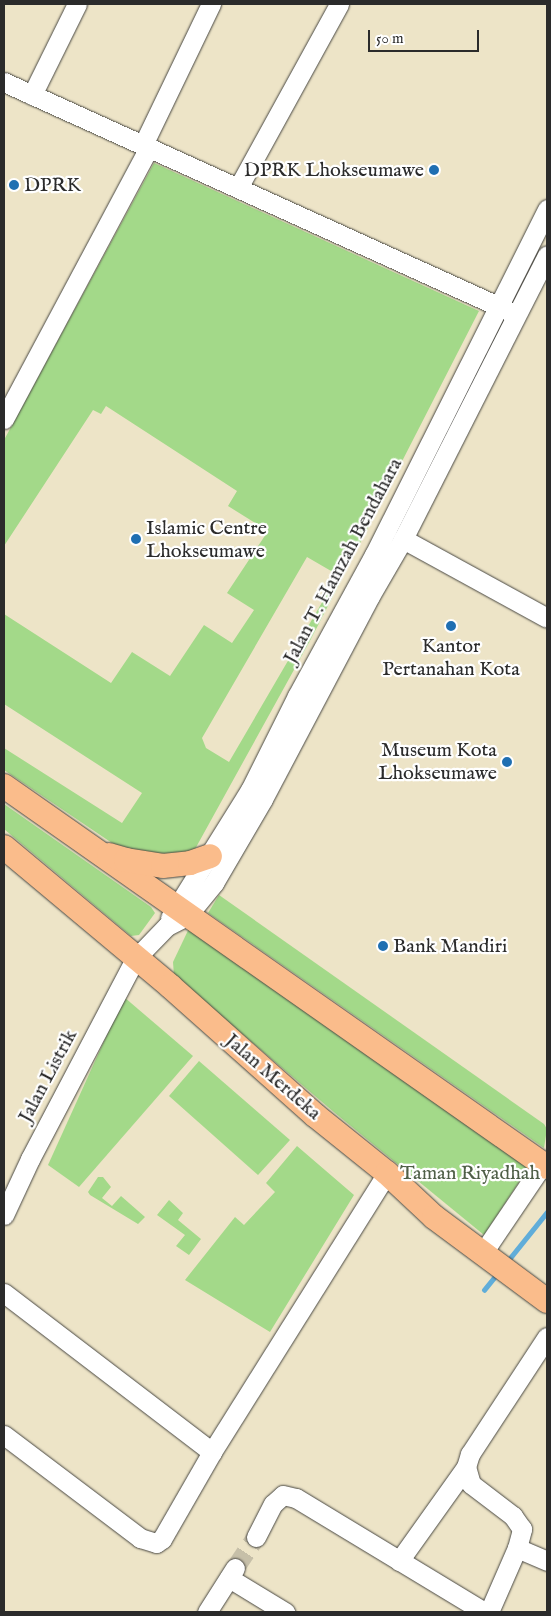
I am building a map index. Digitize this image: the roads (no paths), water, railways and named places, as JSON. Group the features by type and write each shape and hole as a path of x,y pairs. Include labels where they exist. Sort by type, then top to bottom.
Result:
{"main road":[{"path":"4,786 96,851 176,917 545,1165"},
{"name":"Jalan Merdeka","path":"4,847 135,959 170,986 309,1109 387,1173 434,1217 485,1257 547,1301"},
{"path":"96,851 126,860 163,866 184,864 210,856"}],"street":[{"path":"32,95 77,4"},
{"path":"4,419 146,146 211,4"},
{"path":"238,188 339,4"},
{"path":"4,82 517,315"},
{"name":"Jalan T. Hamzah Bendahara","path":"176,917 250,790 297,696 374,556 547,209"},
{"name":"Jalan T. Hamzah Bendahara","path":"135,959 176,917 214,883 259,807 370,596 403,539 547,254"},
{"path":"403,539 547,618"},
{"name":"Jalan Listrik","path":"4,1215 30,1159 135,959"},
{"path":"485,1257 545,1165"},
{"path":"4,1435 140,1538 156,1543 162,1539 212,1452 387,1173"},
{"path":"4,1293 212,1452"},
{"path":"488,1612 517,1548 522,1529 520,1523 513,1516 471,1484 466,1475 466,1467 470,1454 547,1337"},
{"path":"399,1561 466,1467"},
{"path":"256,1537 273,1504 283,1495 296,1498 484,1612"},
{"path":"517,1548 547,1561"},
{"path":"207,1612 232,1573 285,1612"}],"waterway":[{"path":"506,1263 547,1212"},
{"path":"484,1290 498,1273"}],"tunnel":[{"path":"235,1568 256,1537"}],"place":[{"name":"DPRK Lhokseumawe","path":"434,170"},
{"name":"DPRK","path":"14,185"},
{"name":"Islamic Centre Lhokseumawe","path":"136,539"},
{"name":"Kantor Pertanahan Kota","path":"451,626"},
{"name":"Museum Kota Lhokseumawe","path":"507,762"},
{"name":"Bank Mandiri","path":"383,946"}],"park label":[{"name":"Taman Riyadhah","path":"470,1173"}]}
